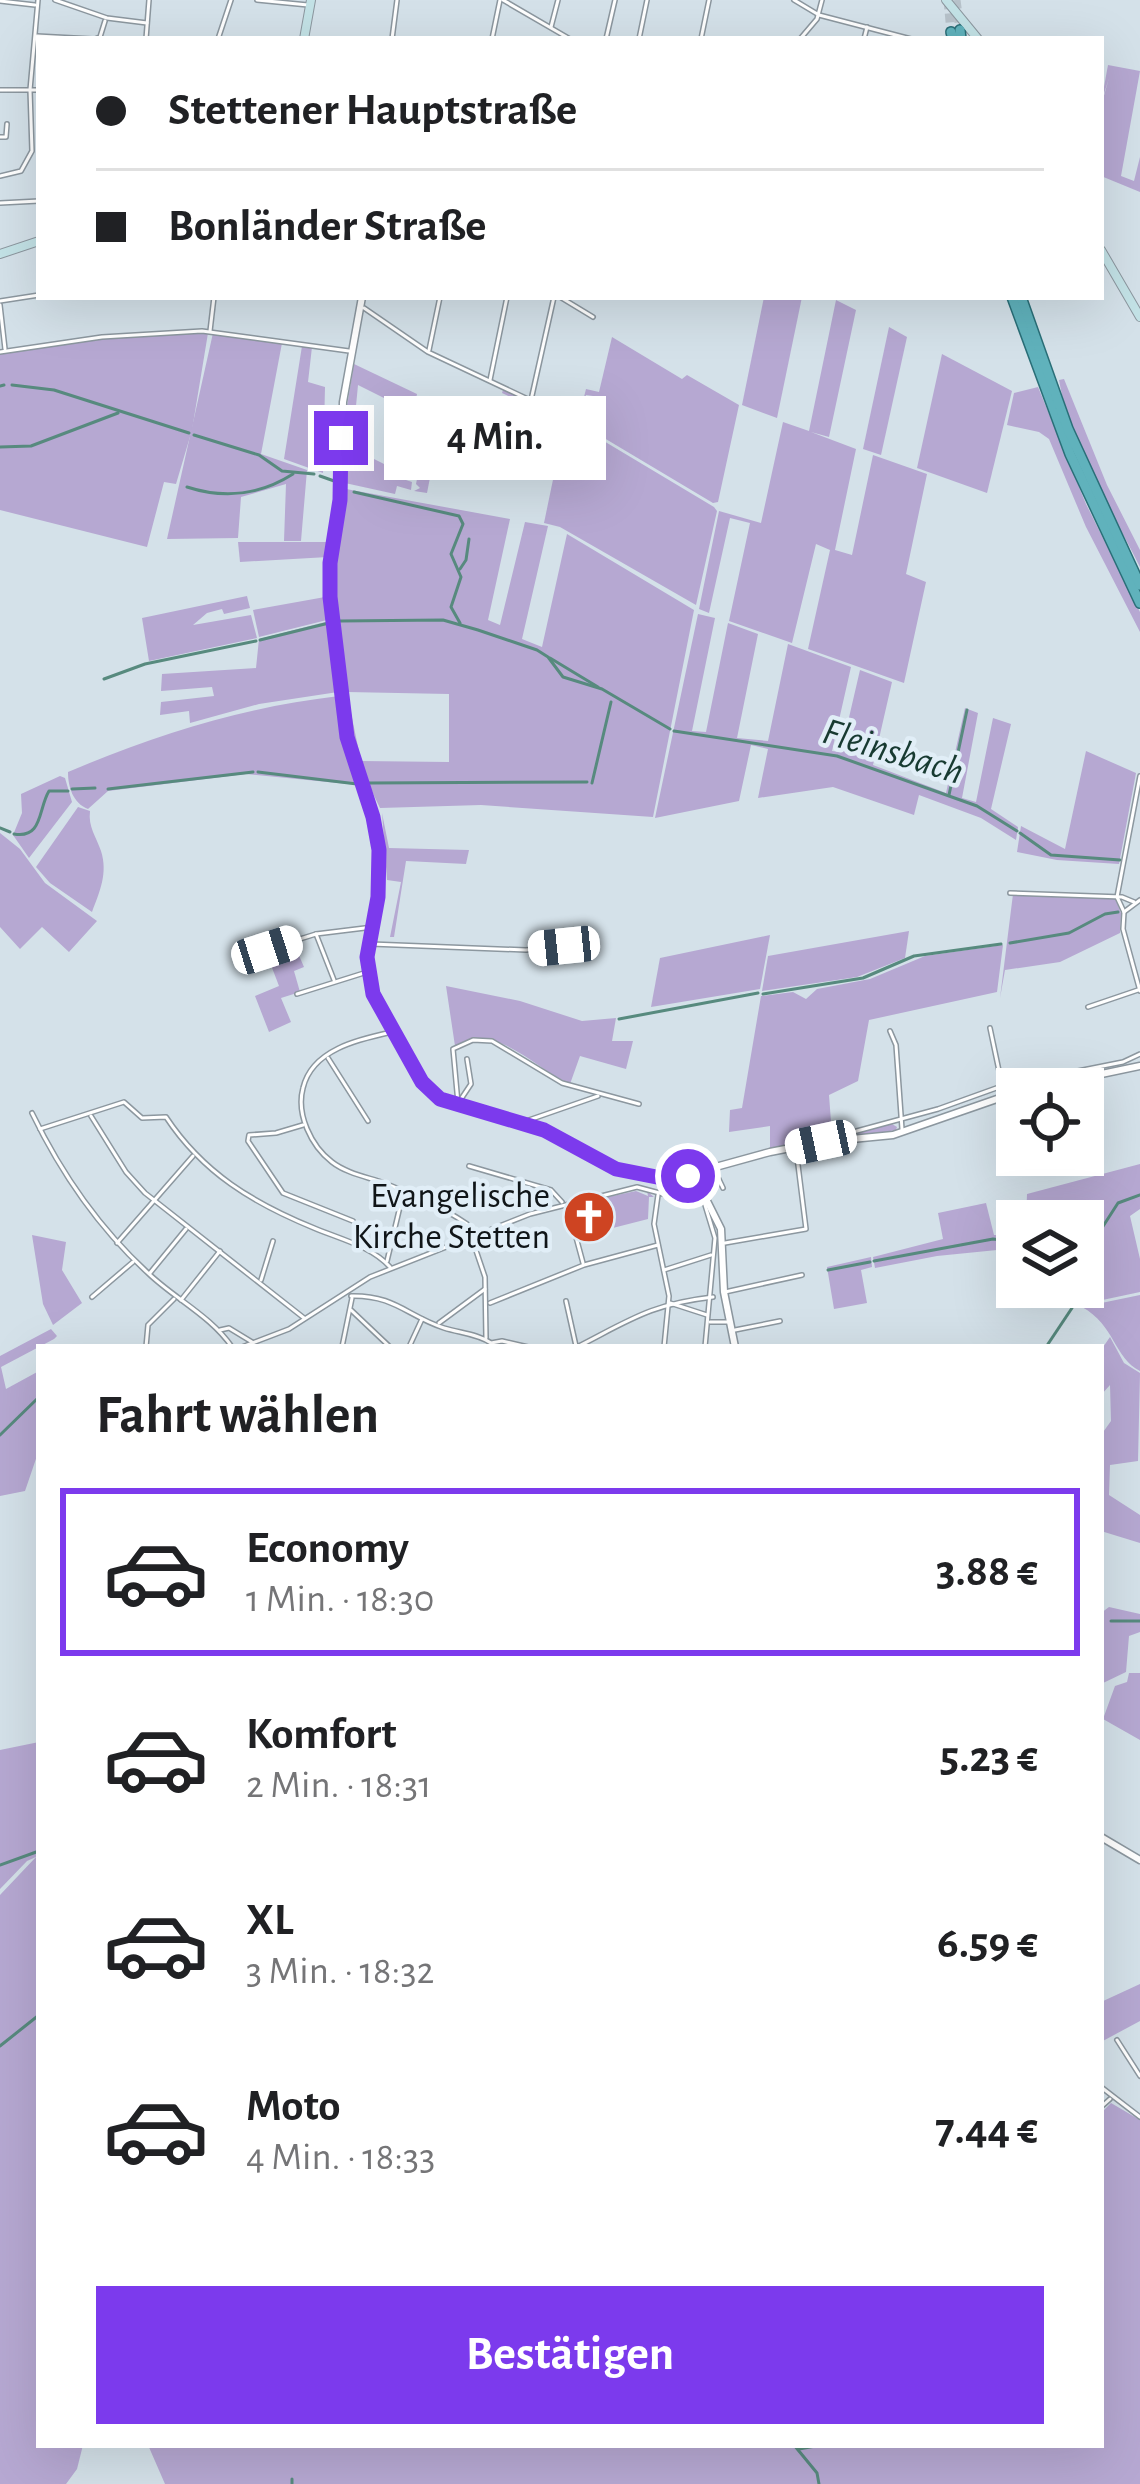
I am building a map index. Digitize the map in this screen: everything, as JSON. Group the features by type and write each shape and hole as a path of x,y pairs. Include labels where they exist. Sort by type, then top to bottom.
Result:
{"highway":[{"path":"1018,300 1068,429 1140,585"},
{"path":"1018,300 1060,430 1140,603"}],"main road":[{"path":"946,0 976,36"},
{"path":"305,36 311,3"},
{"path":"0,254 36,242"},
{"path":"1104,255 1140,317"}],"street":[{"path":"55,0 107,18 147,23"},
{"path":"146,36 148,0"},
{"path":"219,36 231,0"},
{"path":"256,0 311,3"},
{"path":"392,36 397,0"},
{"path":"493,36 501,0 563,36"},
{"path":"550,28 558,0"},
{"path":"607,36 615,0"},
{"path":"640,36 647,0"},
{"path":"702,36 709,0"},
{"path":"794,0 819,15 901,36"},
{"path":"802,36 819,15 822,0"},
{"path":"0,1 37,3 29,168 0,176"},
{"path":"101,36 107,18"},
{"path":"865,36 867,26"},
{"path":"35,35 50,36"},
{"path":"0,90 36,90"},
{"path":"0,136 6,136 7,124"},
{"path":"0,203 36,201"},
{"path":"36,296 0,303 3,351 102,337 210,331 352,351"},
{"path":"210,331 214,300"},
{"path":"362,300 341,416 338,515 330,563 347,737 373,817 380,866 367,972 373,994 425,1086 440,1099 527,1123 616,1169 682,1182 706,1202 718,1218 722,1244 716,1260 734,1344"},
{"path":"428,352 439,300"},
{"path":"490,381 506,300"},
{"path":"532,400 556,300"},
{"path":"562,300 593,317"},
{"path":"361,307 428,352 568,418"},
{"path":"1088,1007 1140,990 1117,897 1140,776"},
{"path":"1010,892 1137,901"},
{"path":"1124,912 1137,901"},
{"path":"258,952 316,934 373,927"},
{"path":"316,934 335,982"},
{"path":"369,944 526,950 582,944"},
{"path":"297,994 367,972"},
{"path":"990,1028 999,1068"},
{"path":"350,1293 385,1298 436,1325 490,1343 487,1288 467,1224 404,1191 338,1166 325,1156 305,1124 301,1102 305,1080 327,1056 361,1037 393,1031"},
{"path":"890,1031 897,1050 903,1132"},
{"path":"459,1102 453,1049 473,1040 492,1041 549,1078 638,1104"},
{"path":"1093,1068 1140,1054"},
{"path":"327,1056 368,1121"},
{"path":"459,1102 471,1084 467,1059"},
{"path":"1104,1074 1140,1066"},
{"path":"842,1135 996,1088"},
{"path":"527,1123 534,1116 598,1094"},
{"path":"251,1344 305,1319 389,1265 563,1204 637,1186 670,1194 710,1168 795,1148 903,1132 996,1099"},
{"path":"40,1129 126,1103 142,1118 166,1117 194,1154 257,1203 370,1251 389,1265"},
{"path":"32,1113 89,1209 117,1243 162,1286 220,1330 230,1344"},
{"path":"90,1113 126,1172 154,1201 305,1319"},
{"path":"305,1124 249,1135 248,1141 283,1193 353,1221"},
{"path":"722,1244 806,1229 795,1148"},
{"path":"117,1243 194,1154"},
{"path":"469,1166 551,1190 563,1204"},
{"path":"710,1168 723,1188"},
{"path":"705,1344 716,1260 703,1182 710,1168"},
{"path":"389,1265 404,1191"},
{"path":"659,1193 653,1211 669,1303 664,1344"},
{"path":"149,1274 188,1226"},
{"path":"574,1226 584,1265"},
{"path":"260,1281 273,1240"},
{"path":"487,1304 584,1265 658,1245"},
{"path":"146,1344 148,1325 220,1251"},
{"path":"664,1270 716,1260"},
{"path":"92,1297 135,1261"},
{"path":"724,1292 802,1275"},
{"path":"436,1325 487,1288"},
{"path":"343,1344 350,1293"},
{"path":"582,1344 623,1319 669,1303 712,1297"},
{"path":"566,1301 576,1344"},
{"path":"669,1303 730,1326 780,1321"},
{"path":"351,1310 386,1344"},
{"path":"410,1344 423,1318"},
{"path":"220,1330 229,1328 254,1343"},
{"path":"1104,1839 1140,1860"},
{"path":"1117,2041 1140,2076"},
{"path":"1104,2090 1140,2117"},
{"path":"1104,2105 1112,2098"}],"shaded area":[{"path":"1108,65 1140,71 1121,176 1134,181 1140,157 1140,192 1104,177 1104,96 1109,78 1104,94"},
{"path":"763,300 801,300 777,418 742,405"},
{"path":"836,300 856,310 829,437 811,432 856,449 835,550 852,555 873,455 927,474 906,574 926,582 904,683 808,649 830,550 816,544 792,643 729,621 750,523 730,518 709,613 699,609 719,511 761,523 783,422 809,431"},
{"path":"889,327 907,337 881,455 863,449"},
{"path":"208,333 192,430 176,484 164,482 147,547 0,510 0,354 111,338"},
{"path":"213,333 282,343 261,454 307,470 301,541 284,541 286,484 241,497 238,538 167,539"},
{"path":"612,337 682,379 687,375 739,405 718,502 589,429 593,396 586,395 578,421 586,389 599,392"},
{"path":"302,346 312,347 308,382 325,387 323,473 284,459"},
{"path":"942,354 1012,391 987,493 917,468"},
{"path":"354,364 417,394 410,429 440,435 445,408 453,410 445,448 436,447 427,493 414,491 420,488 416,484 420,464 407,460 403,479 412,482 411,490 397,486 395,494 345,483 346,412","holes":["358,385 410,411 396,470 352,448"]},
{"path":"1064,379 1107,485 1140,550 1140,567 1082,452 1064,404 1059,380"},
{"path":"1038,387 1086,504 1140,612 1140,632 1086,527 1049,439 1007,425 1014,393"},
{"path":"503,390 577,425 714,507 717,511 696,605 560,527 544,523 565,422"},
{"path":"346,489 510,519 488,620 500,625 525,522 548,526 522,639 542,647 567,534 694,610 653,817 481,805 380,808 367,780 358,753 347,694 361,761 449,762 449,694 347,692 334,579"},
{"path":"238,542 330,542 328,557 240,562"},
{"path":"247,596 250,608 207,613 193,625 251,615 257,638 149,661 142,618"},
{"path":"325,597 327,620 259,637 253,610"},
{"path":"698,614 715,618 692,731 706,732 728,623 758,634 737,738 768,741 788,644 851,667 832,751 841,752 860,670 892,682 873,765 946,793 965,708 978,713 962,798 976,802 993,718 1011,724 991,809 1018,827 1016,840 981,818 919,795 914,815 833,787 758,798 768,749 751,745 739,801 655,818"},
{"path":"329,621 338,692 259,704 190,723 189,711 160,715 161,702 214,696 212,687 161,691 162,674 256,668 259,639"},
{"path":"339,696 358,785 246,774 108,791 88,809 70,789 68,772 135,745 234,715"},
{"path":"1086,751 1136,773 1119,864 1017,852 1021,826 1065,849"},
{"path":"65,778 72,802 29,858 13,835 22,813 21,794"},
{"path":"78,807 90,811 103,859 102,882 92,912 50,883 36,867"},
{"path":"382,813 389,848 469,850 466,864 406,861 394,937 390,937 401,882 387,880"},
{"path":"0,833 20,849 45,883 97,921 69,952 42,927 20,949 0,927"},
{"path":"1013,894 1115,898 1121,913 1120,933 1060,962 1005,970 1000,998"},
{"path":"909,931 905,958 857,977 762,991 768,956"},
{"path":"770,935 760,989 651,1007 660,958"},
{"path":"294,944 304,967 294,971 300,992 281,998 291,1022 269,1032 255,996 279,986 266,952"},
{"path":"1003,945 997,992 869,1020 858,1081 829,1095 832,1135 892,1124 896,1130 854,1138 823,1136 770,1149 770,1126 729,1132 730,1110 742,1108 761,996 793,992 806,999 817,989 870,979 925,956"},
{"path":"446,986 520,1001 582,1021 616,1018 612,1041 633,1041 626,1069 580,1056 570,1084 500,1043 470,1040 455,1046"},
{"path":"1140,1164 1140,1209 1130,1216 1140,1259 1140,1292 1104,1300 1104,1200 1027,1200 1027,1194"},
{"path":"636,1191 654,1197 649,1197 648,1219 605,1230 599,1199"},
{"path":"986,1203 996,1250 875,1268 873,1257 943,1239 938,1213"},
{"path":"32,1235 66,1242 62,1270 82,1303 53,1325 43,1304"},
{"path":"871,1257 872,1267 861,1270 867,1303 834,1309 827,1267"},
{"path":"1140,1295 1140,1371 1084,1308 1104,1308 1104,1302"},
{"path":"51,1329 57,1336 1,1367 6,1389 36,1373 36,1459 25,1491 0,1496 0,1356"},
{"path":"1110,1337 1124,1363 1140,1373 1138,1461 1110,1465 1109,1495 1140,1515 1140,1543 1104,1532 1104,1431 1111,1421 1110,1385 1104,1392 1104,1346"},
{"path":"1109,1607 1140,1614 1140,1632 1129,1636 1126,1672 1104,1683 1104,1611"},
{"path":"1129,1673 1140,1673 1140,1740 1104,1720 1115,1686 1127,1682"},
{"path":"36,1743 36,1857 0,1889 0,1750"},
{"path":"36,1857 36,2448 82,2448 77,2469 66,2484 0,2484 0,1895"},
{"path":"1140,1984 1140,2021 1104,2040 1104,2001"},
{"path":"1111,2103 1140,2120 1140,2484 165,2484 149,2448 1104,2448 1104,2110"}],"waterway":[{"path":"0,386 4,385"},
{"path":"12,385 54,390 189,433"},
{"path":"0,447 31,446 118,413"},
{"path":"194,435 259,455 282,471 314,474"},
{"path":"187,487 241,493 268,487 293,474"},
{"path":"320,476 337,482"},
{"path":"354,492 459,516 463,524 451,554 461,577 451,607 460,623"},
{"path":"460,569 469,539"},
{"name":"Fleinsbach","path":"340,621 443,620 478,630 537,650 563,677 602,689 670,729"},
{"name":"Fleinsbach","path":"260,640 329,623"},
{"name":"Fleinsbach","path":"104,679 145,664 256,641"},
{"path":"550,658 598,687"},
{"path":"592,783 611,702"},
{"path":"949,795 967,710"},
{"name":"Fleinsbach","path":"674,731 837,756 977,806 1017,831"},
{"path":"108,789 253,772"},
{"path":"258,772 357,784"},
{"path":"369,783 587,782"},
{"path":"72,789 95,788"},
{"path":"14,834 35,827 49,791 68,791"},
{"path":"0,828 10,832"},
{"name":"Fleinsbach","path":"1020,833 1051,855 1120,860"},
{"path":"1010,943 1069,933 1118,912"},
{"path":"763,994 863,978 914,956 1001,944"},
{"path":"619,1019 758,993"},
{"path":"1104,1225 1118,1203 1140,1195"},
{"path":"874,1261 996,1239"},
{"path":"828,1270 870,1262"},
{"path":"1048,1344 1072,1308"},
{"path":"0,1435 36,1400"},
{"path":"1111,1621 1140,1621"},
{"path":"0,1865 36,1852"},
{"path":"0,2046 36,2017"},
{"path":"796,2448 817,2473 819,2484"},
{"path":"799,2449 804,2448"},
{"path":"292,2479 292,2484"}],"tunnel":[{"path":"948,0 951,32"},
{"path":"956,0 960,30"}],"place":[{"name":"Evangelische Kirche Stetten","path":"589,1217"}],"route":[{"path":"341,438 330,597 347,737 379,850 378,897 367,957 373,994 422,1082 440,1099 527,1123 616,1169 682,1182 688,1176"}]}
